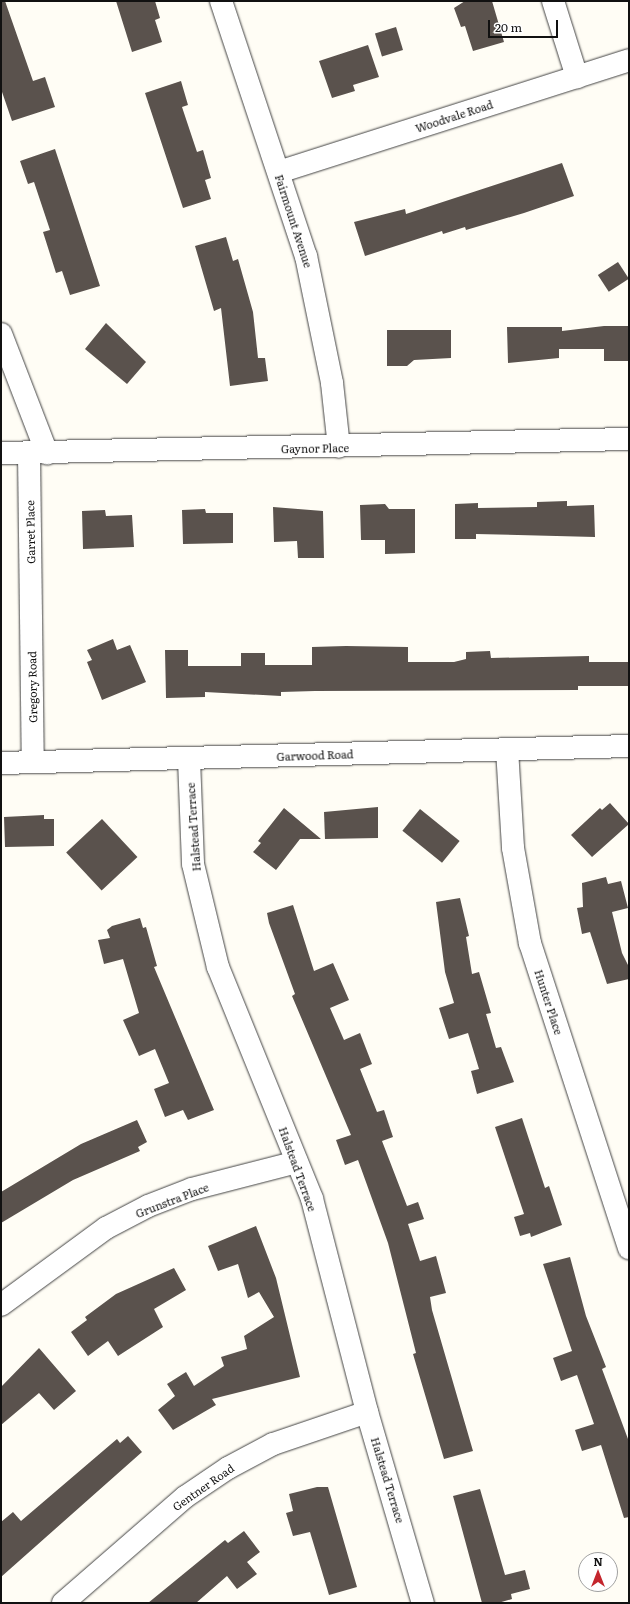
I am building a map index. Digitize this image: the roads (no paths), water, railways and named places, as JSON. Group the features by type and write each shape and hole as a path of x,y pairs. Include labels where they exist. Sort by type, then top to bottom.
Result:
{"street":[{"name":"Fairmount Avenue","path":"221,1 306,256 322,319 339,447"},
{"path":"553,1 577,77"},
{"name":"Woodvale Road","path":"278,172 629,60"},
{"name":"Garret Place","path":"1,334 38,453 31,611"},
{"name":"Gaynor Place","path":"1,453 339,447 629,439"},
{"name":"Gregory Road","path":"31,611 33,762"},
{"name":"Garwood Road","path":"1,763 629,746"},
{"name":"Hunter Place","path":"507,749 513,848 530,943 629,1248"},
{"name":"Halstead Terrace","path":"189,759 193,864 216,960 312,1199 367,1412 423,1603"},
{"name":"Grunstra Place","path":"1,1305 106,1228 148,1206 192,1190 297,1162"},
{"name":"Gentner Road","path":"63,1603 185,1497 228,1468 273,1444 367,1412"}]}
